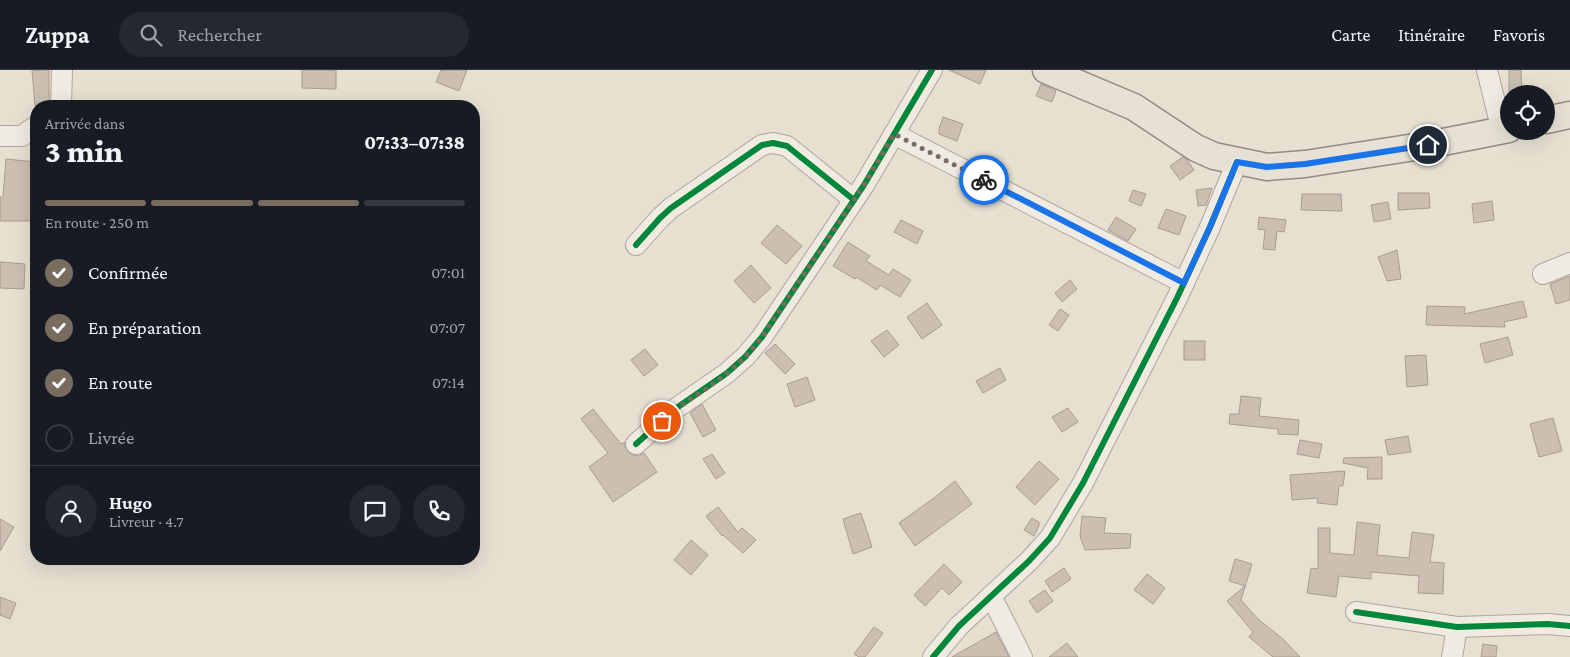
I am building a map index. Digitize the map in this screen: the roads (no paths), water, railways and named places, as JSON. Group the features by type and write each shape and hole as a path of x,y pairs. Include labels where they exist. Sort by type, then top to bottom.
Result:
{"main road":[{"path":"1046,70 1134,107 1196,148 1214,156 1267,167 1305,164 1428,145 1500,131"},
{"path":"1555,118 1570,115"}],"street":[{"path":"61,100 62,70"},
{"path":"636,444 675,409 727,373 745,357 762,337 854,200 932,70"},
{"path":"1486,70 1500,114"},
{"path":"0,136 22,136 30,130"},
{"path":"894,134 1184,283"},
{"path":"636,245 671,208 762,145 773,143 787,146 854,200"},
{"path":"933,657 959,626 1029,561 1050,538 1083,483 1184,283 1237,162"},
{"path":"1543,274 1570,263"},
{"path":"991,596 1022,657"},
{"path":"1356,612 1457,628 1548,624 1570,626"},
{"path":"1452,657 1457,628"}]}
